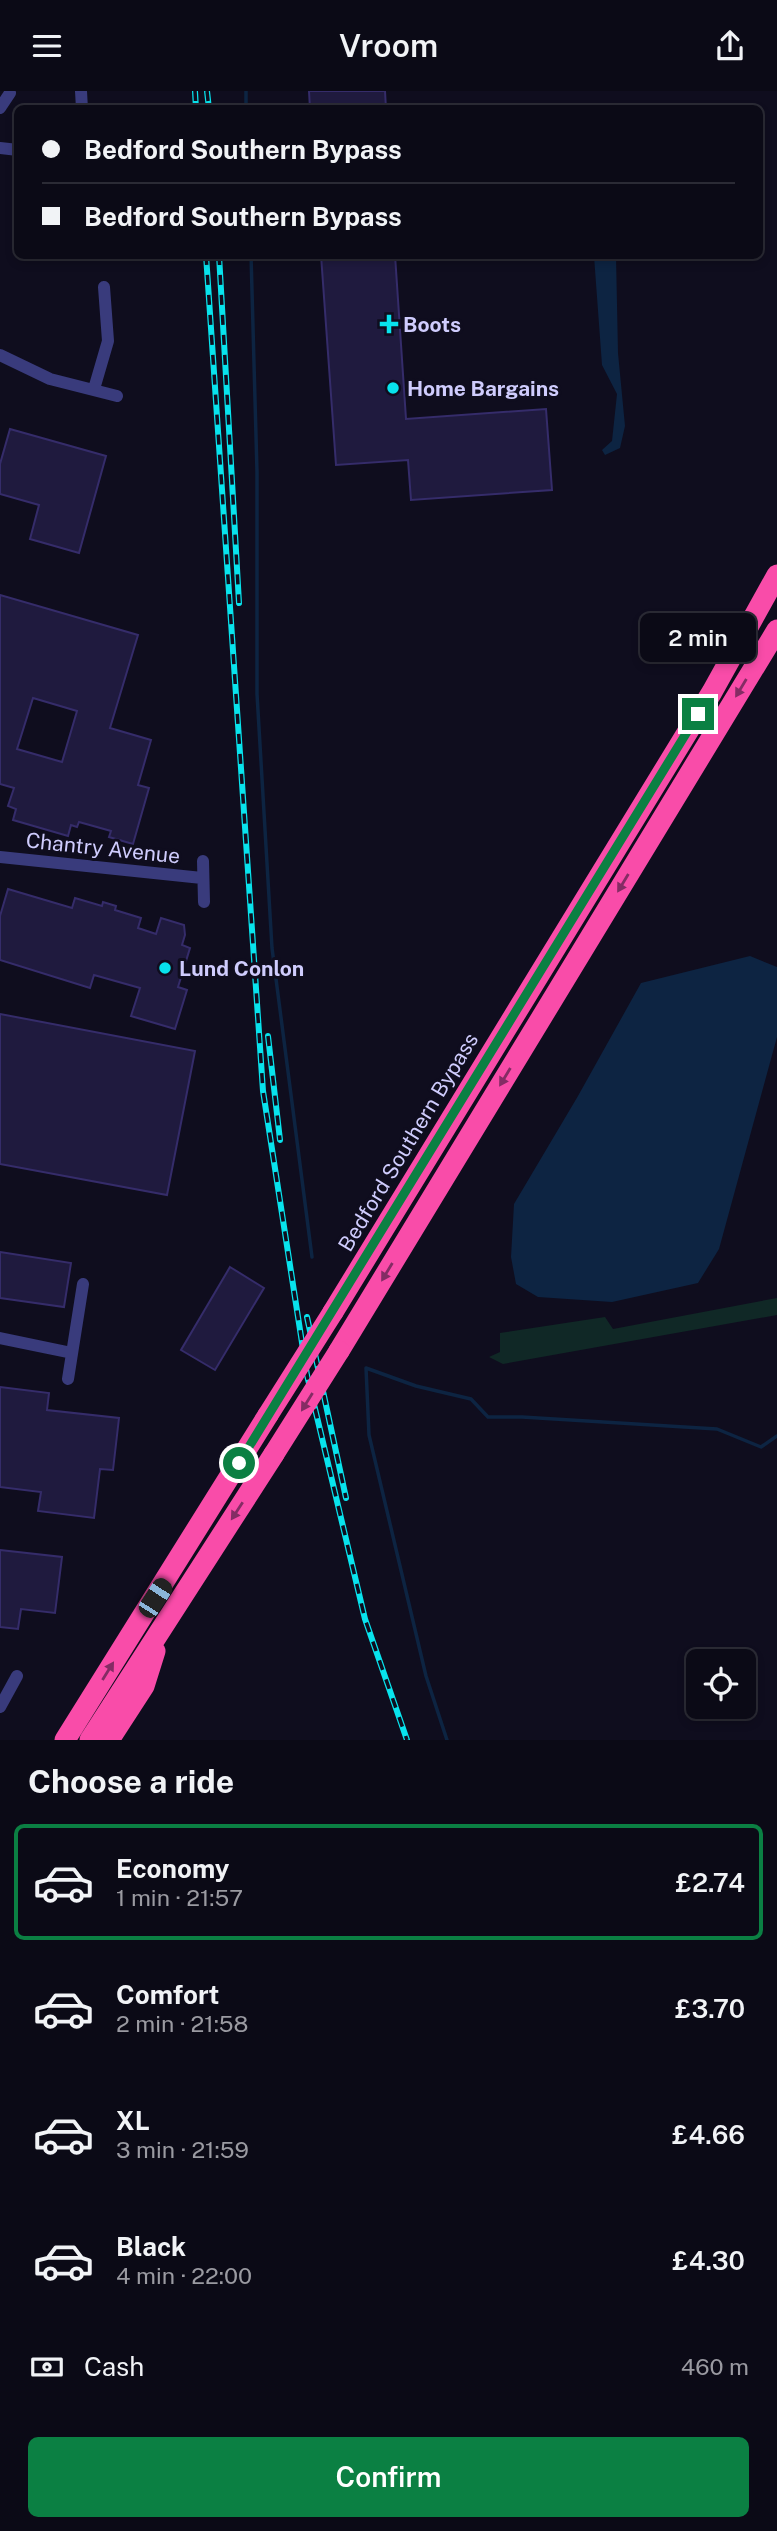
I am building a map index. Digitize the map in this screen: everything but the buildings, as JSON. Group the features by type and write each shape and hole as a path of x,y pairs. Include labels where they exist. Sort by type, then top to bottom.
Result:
{"highway":[{"name":"Bedford Southern Bypass","path":"73,1737 712,692 777,575"},
{"path":"73,1737 164,1623 340,1351 777,630"},
{"path":"109,1740 144,1686 164,1623"}],"street":[{"path":"0,108 10,93"},
{"path":"94,389 108,341 104,287"},
{"path":"0,355 50,379 117,396"},
{"name":"Chantry Avenue","path":"0,857 202,878"},
{"path":"203,861 204,902"},
{"path":"68,1379 83,1284"},
{"path":"0,1338 72,1353"},
{"path":"0,1707 17,1676"}],"green space":[{"path":"777,1298 777,1315 503,1364 489,1357 500,1352 500,1333 605,1317 613,1329"}],"water":[{"path":"594,259 616,259 618,353 625,426 620,448 605,455 602,450 612,441 617,394 602,365"},
{"path":"750,956 777,967 777,1037 719,1249 698,1283 612,1302 538,1297 516,1284 511,1257 514,1204 641,983"}],"waterway":[{"path":"246,91 246,105"},
{"path":"251,259 257,472 257,694 272,948 312,1257"},
{"path":"447,1740 426,1676 369,1435 366,1368 416,1386 471,1399 488,1417 717,1429 761,1447 777,1436"}],"railway":[{"path":"195,91 196,105"},
{"path":"207,91 209,105"},
{"path":"206,259 263,1091 307,1375 365,1619 407,1740"},
{"path":"219,259 239,603"},
{"path":"268,1036 280,1140"},
{"path":"307,1317 346,1498"}],"place":[{"name":"Boots","path":"389,324"},
{"name":"Home Bargains","path":"393,388"},
{"name":"Lund Conlon","path":"165,968"}],"route":[{"path":"239,1463 698,714"}]}
